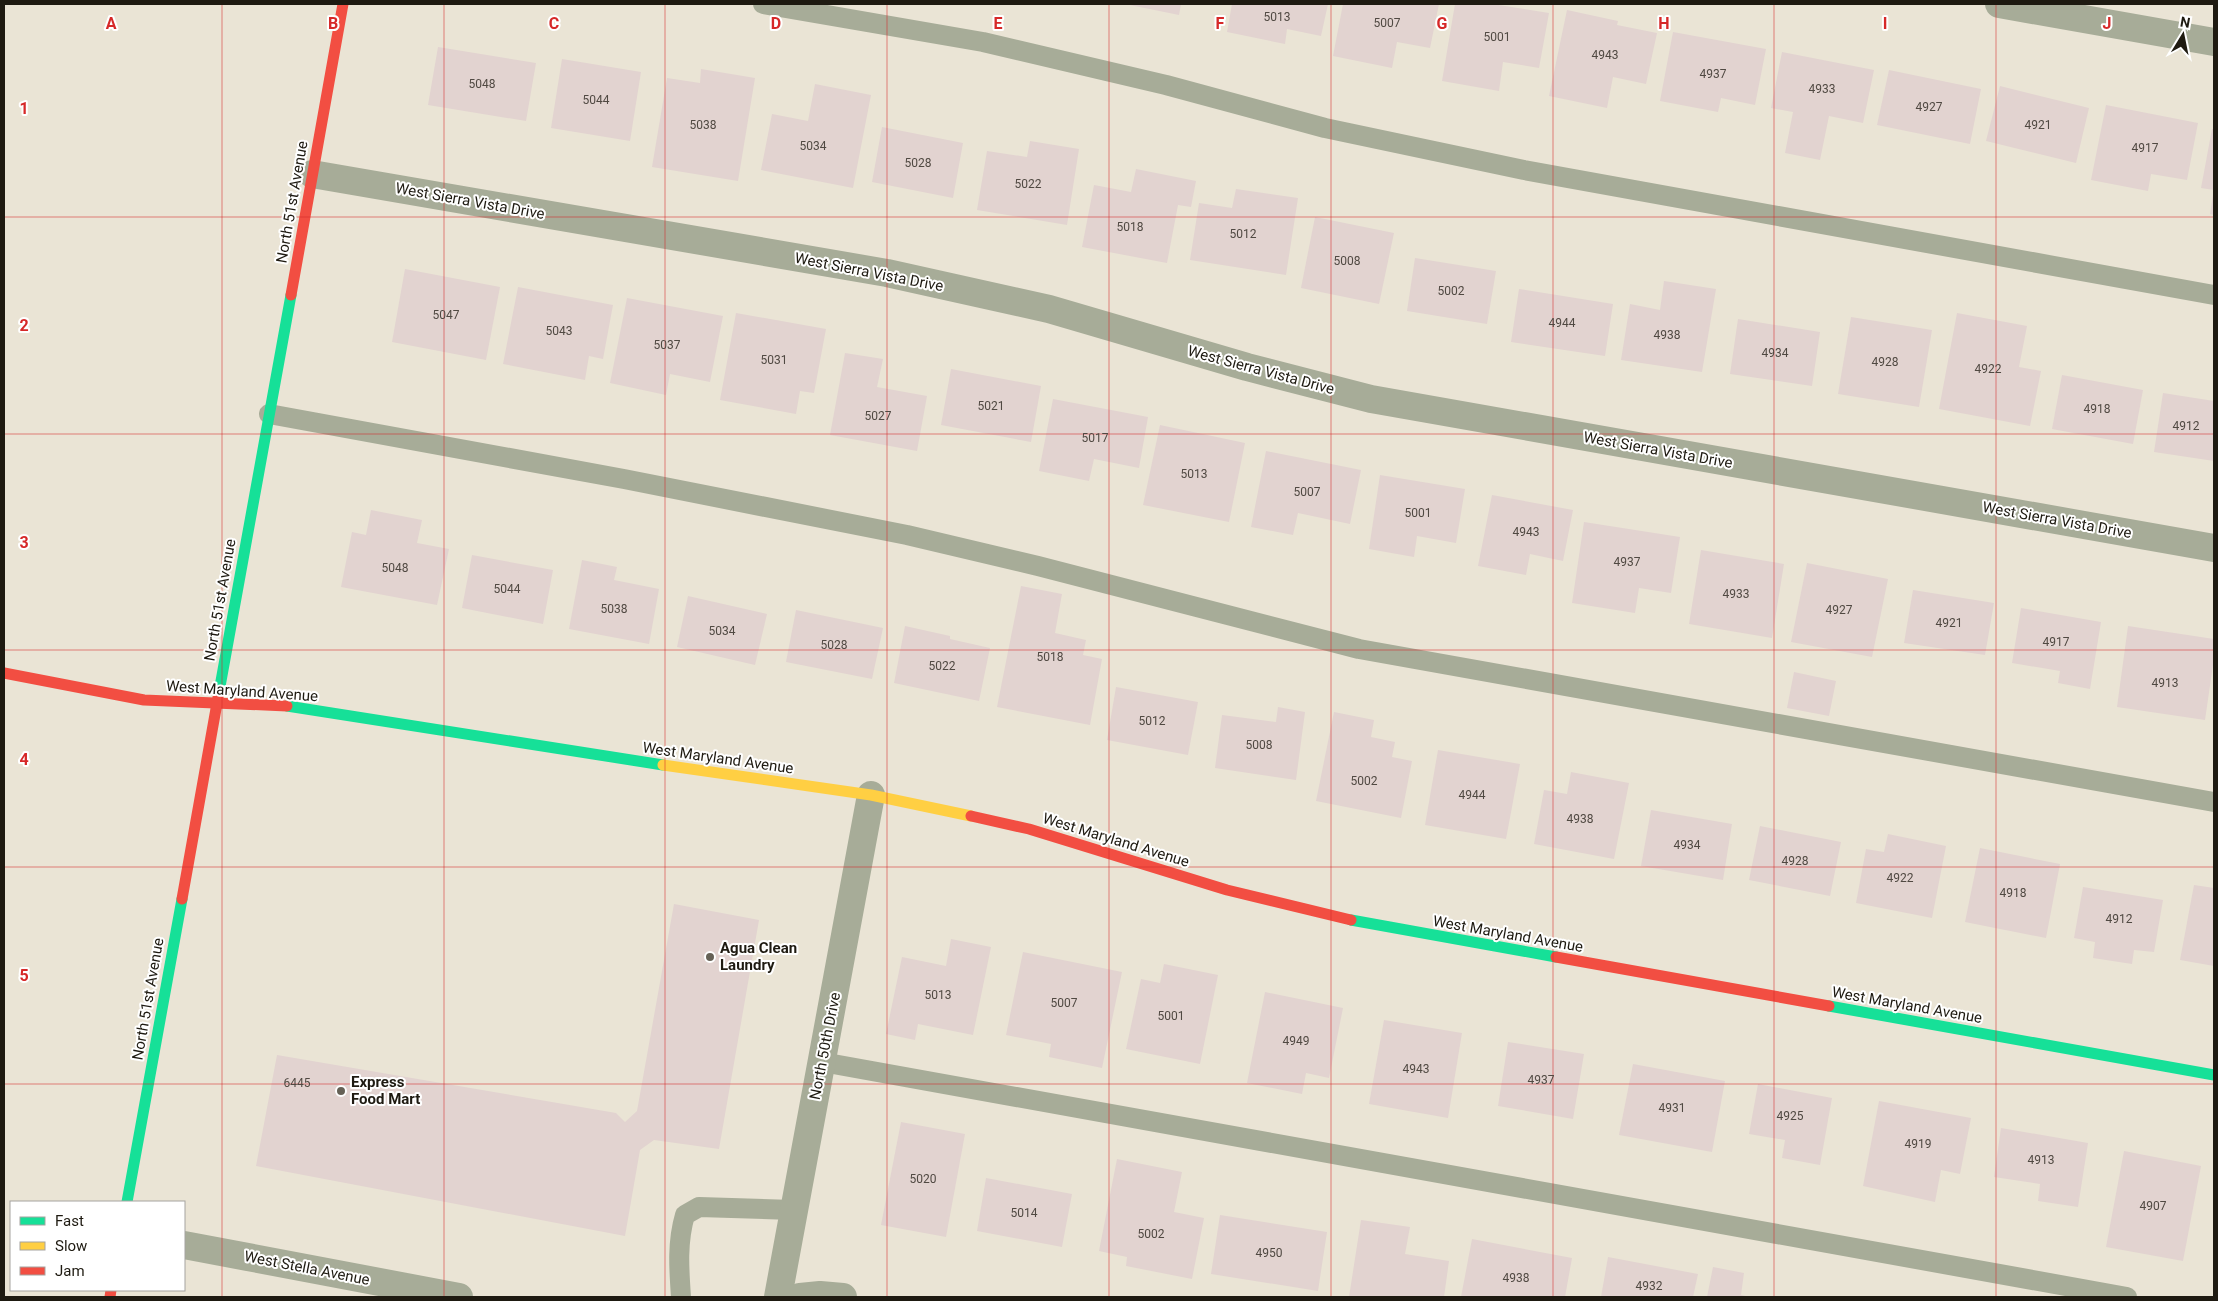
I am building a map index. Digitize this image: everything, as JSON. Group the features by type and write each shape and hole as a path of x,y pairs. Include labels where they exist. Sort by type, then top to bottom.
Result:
{"street":[{"name":"North 51st Avenue","path":"127,1201 218,702 229,627 343,4"},
{"path":"1999,4 2214,42"},
{"name":"West Sierra Vista Drive","path":"312,174 897,276 1049,309 1247,367 1371,399 2214,548"},
{"name":"West Maryland Avenue","path":"4,673 144,700 295,706 618,759 871,795 1029,829 1228,890 1359,922 2214,1075"},
{"name":"North 50th Drive","path":"778,1297 871,795"},
{"name":"West Stella Avenue","path":"185,1245 459,1297"},
{"path":"800,1297 820,1295 843,1297"}],"lane":[{"path":"763,4 983,42 1166,85 1325,128 1524,170 2214,295"},
{"path":"269,414 624,479 908,535 1038,566 1359,649 2214,802"},
{"path":"822,1062 2127,1297"},
{"path":"681,1297 678,1261 680,1233 685,1215 699,1207 793,1210"}],"building":[{"path":"1125,4 1181,4 1179,15"},
{"path":"1232,4 1328,4 1321,36 1287,29 1285,44 1227,32"},
{"path":"1343,4 1439,4 1430,48 1397,42 1392,68 1333,56"},
{"path":"1455,4 1492,4 1549,13 1539,68 1503,62 1499,91 1442,81"},
{"path":"1567,10 1618,21 1617,25 1657,33 1646,84 1613,77 1607,108 1549,96"},
{"path":"1673,32 1766,49 1755,105 1721,98 1718,112 1660,101"},
{"path":"438,47 536,63 526,121 428,105"},
{"path":"1782,52 1874,70 1863,123 1829,116 1820,160 1785,153 1793,112 1771,108"},
{"path":"562,59 641,72 630,141 551,128"},
{"path":"701,69 755,78 738,181 652,167 667,78 700,83"},
{"path":"1889,70 1981,89 1970,144 1877,125"},
{"path":"815,84 871,95 853,188 761,170 772,114 808,121"},
{"path":"2000,86 2089,108 2076,163 1986,141"},
{"path":"2106,105 2198,123 2187,180 2151,174 2148,191 2091,180"},
{"path":"882,127 963,143 953,198 872,182"},
{"path":"2212,129 2214,129 2214,190 2201,188"},
{"path":"1030,141 1079,149 1067,225 977,210 987,151 1027,157"},
{"path":"1136,169 1196,181 1191,207 1178,205 1167,263 1082,247 1094,185 1131,192"},
{"path":"1236,189 1298,198 1286,275 1190,260 1199,203 1232,208"},
{"path":"2214,195 2214,215 2210,214"},
{"path":"1315,217 1394,233 1379,304 1301,288"},
{"path":"1415,258 1496,271 1487,324 1407,311"},
{"path":"405,269 500,287 486,360 392,342"},
{"path":"1664,281 1716,289 1702,372 1621,360 1630,304 1660,310"},
{"path":"518,287 613,305 603,359 589,356 585,380 503,364"},
{"path":"1519,289 1613,304 1605,356 1511,342"},
{"path":"627,298 723,316 710,382 670,374 666,395 610,383"},
{"path":"736,313 826,329 814,393 800,391 796,414 720,400"},
{"path":"1957,313 2027,326 2019,367 2041,371 2030,426 1939,409"},
{"path":"1851,317 1932,330 1919,407 1838,394"},
{"path":"1738,319 1820,332 1812,386 1730,374"},
{"path":"845,353 883,359 877,387 927,396 917,451 830,435"},
{"path":"951,369 1041,386 1031,442 941,425"},
{"path":"2062,375 2143,390 2133,444 2052,429"},
{"path":"2163,393 2214,401 2214,461 2154,452"},
{"path":"1053,399 1148,417 1139,468 1094,459 1089,481 1039,471"},
{"path":"1160,425 1245,443 1229,522 1143,505"},
{"path":"1266,451 1361,470 1350,524 1298,513 1293,535 1251,527"},
{"path":"1380,475 1465,489 1456,543 1417,536 1414,557 1369,549"},
{"path":"1492,495 1573,510 1563,561 1530,554 1526,575 1478,566"},
{"path":"371,510 422,520 417,543 449,549 437,605 341,587 352,532 366,535"},
{"path":"1584,522 1680,537 1671,593 1639,588 1635,613 1572,603"},
{"path":"1701,550 1784,564 1772,638 1689,624"},
{"path":"472,555 553,570 543,624 462,608"},
{"path":"582,560 617,567 614,580 659,589 649,644 569,629"},
{"path":"1807,563 1888,579 1872,657 1791,642"},
{"path":"1021,586 1062,594 1055,633 1086,640 1083,655 1102,659 1090,725 997,707"},
{"path":"1913,590 1994,603 1985,655 1904,643"},
{"path":"688,596 767,614 755,665 677,647"},
{"path":"2021,608 2101,622 2090,689 2058,683 2060,671 2012,663"},
{"path":"796,610 883,628 872,679 786,662"},
{"path":"905,626 950,636 950,639 990,648 979,701 894,683"},
{"path":"2128,626 2214,639 2214,658 2205,720 2117,707"},
{"path":"1794,672 1836,681 1829,716 1787,708"},
{"path":"1116,687 1198,702 1188,755 1107,740"},
{"path":"1278,707 1305,712 1296,780 1215,768 1222,715 1276,722"},
{"path":"1334,712 1374,720 1371,737 1395,742 1392,757 1412,761 1401,818 1316,801"},
{"path":"1438,750 1520,764 1506,839 1425,825"},
{"path":"1571,772 1629,783 1614,859 1534,844 1544,790 1567,794"},
{"path":"1651,810 1732,824 1723,880 1641,866"},
{"path":"1760,826 1841,842 1830,896 1749,880"},
{"path":"1888,834 1946,846 1932,918 1856,903 1866,849 1884,852"},
{"path":"1980,848 2060,864 2046,938 1965,922"},
{"path":"2194,885 2214,888 2214,966 2180,960"},
{"path":"2083,887 2163,900 2154,952 2134,950 2132,964 2093,958 2095,942 2074,938"},
{"path":"674,904 759,920 719,1149 654,1140 640,1150 625,1236 256,1166 277,1055 616,1113 625,1122 637,1111"},
{"path":"951,939 991,947 973,1035 918,1024 915,1040 886,1034 902,957 946,966"},
{"path":"1023,952 1122,972 1102,1068 1049,1057 1051,1044 1006,1035"},
{"path":"1164,964 1218,975 1200,1064 1126,1049 1141,979 1160,983"},
{"path":"1265,992 1343,1008 1329,1078 1306,1073 1302,1094 1247,1083"},
{"path":"1384,1020 1462,1033 1448,1118 1369,1104"},
{"path":"1508,1042 1584,1054 1573,1119 1498,1106"},
{"path":"1633,1064 1725,1081 1712,1152 1619,1135"},
{"path":"1758,1084 1832,1098 1820,1165 1782,1158 1785,1140 1749,1134"},
{"path":"1879,1101 1971,1118 1960,1174 1941,1170 1935,1202 1863,1186"},
{"path":"901,1122 965,1134 946,1237 881,1225"},
{"path":"2001,1128 2088,1143 2078,1207 2038,1201 2040,1184 1994,1177"},
{"path":"2124,1151 2201,1166 2183,1261 2106,1247"},
{"path":"1117,1159 1182,1172 1174,1212 1204,1218 1192,1279 1126,1266 1127,1257 1099,1251"},
{"path":"986,1178 1072,1194 1062,1247 977,1231"},
{"path":"1220,1215 1327,1232 1318,1291 1211,1274"},
{"path":"1361,1220 1410,1227 1405,1254 1449,1261 1444,1297 1349,1297"},
{"path":"1472,1239 1572,1258 1565,1297 1461,1297"},
{"path":"1608,1257 1698,1274 1693,1297 1601,1297"},
{"path":"1713,1267 1744,1273 1741,1295 1750,1297 1707,1297"}],"traffic: fast":[{"path":"219,692 291,295"},
{"path":"287,706 663,765"},
{"path":"127,1201 182,899"},
{"path":"1351,920 1556,957"},
{"path":"1829,1006 2214,1075"}],"traffic: slow":[{"path":"663,765 871,795 971,816"}],"traffic: jam":[{"path":"291,295 343,4"},
{"path":"4,673 144,700 287,706"},
{"path":"182,899 219,692"},
{"path":"971,816 1029,829 1227,890 1351,920"},
{"path":"1556,957 1829,1006"},
{"path":"110,1297 111,1291"}],"place":[{"name":"Agua Clean Laundry","path":"710,957"},
{"name":"Express Food Mart","path":"341,1091"}]}
